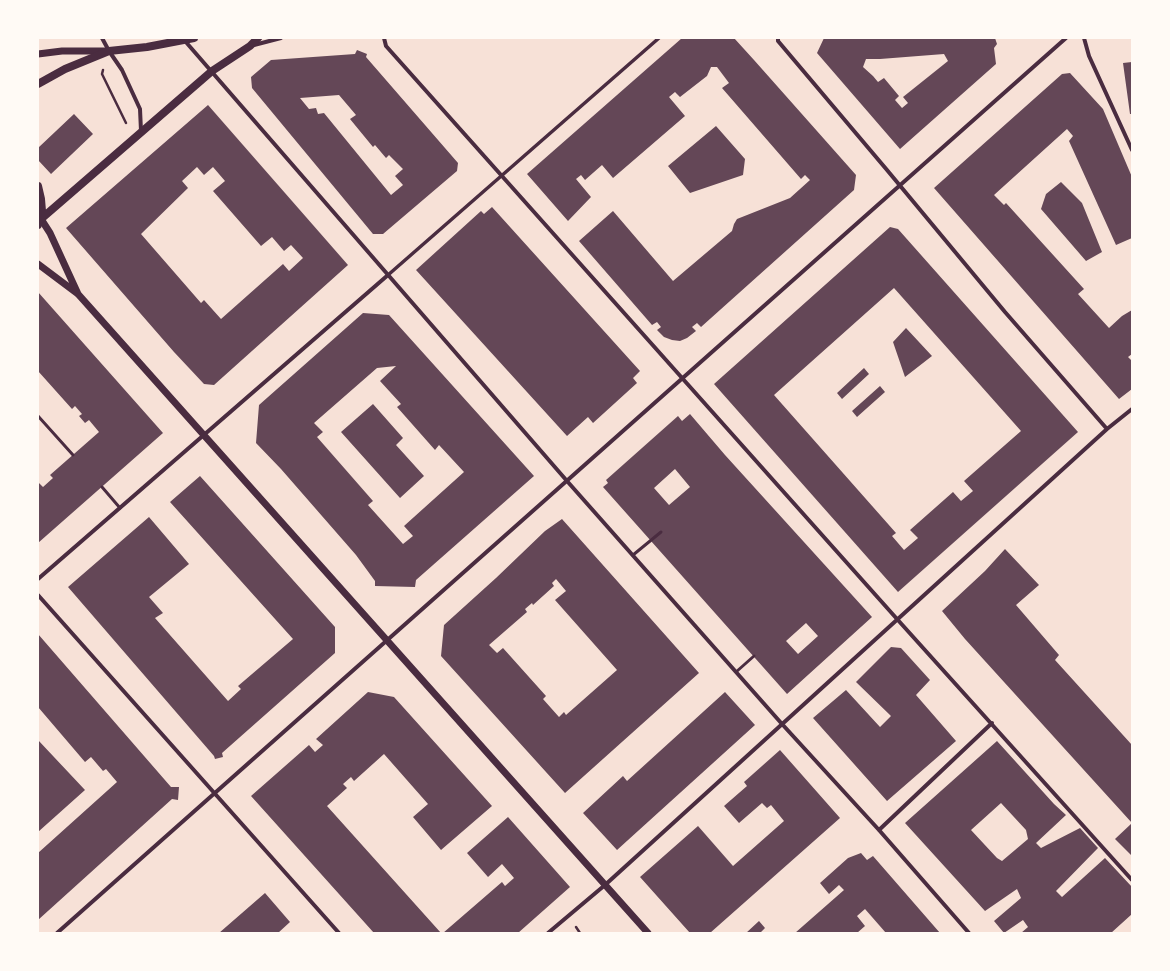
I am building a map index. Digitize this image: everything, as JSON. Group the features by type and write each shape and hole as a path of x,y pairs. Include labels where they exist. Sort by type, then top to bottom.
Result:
{"main road":[{"path":"38,84 65,69 109,51 147,47 185,41 194,38"},
{"path":"39,222 212,71 250,46 258,38"},
{"path":"38,186 42,211 39,222"}],"street":[{"path":"102,38 122,70 140,109 141,132"},
{"path":"250,46 281,38"},
{"path":"384,38 386,46 1132,880"},
{"path":"38,580 659,38"},
{"path":"778,38 778,42 900,185 1004,312 1107,429"},
{"path":"57,933 1066,38"},
{"path":"1084,38 1089,56 1132,150"},
{"path":"185,41 567,481 969,933"},
{"path":"38,54 62,51 109,51"},
{"path":"39,222 50,233 78,294"},
{"path":"38,264 78,294 648,933"},
{"path":"548,933 605,885 1107,429 1132,409"},
{"path":"38,595 339,933"},
{"path":"878,830 992,723"}],"lane":[{"path":"38,416 73,455"},
{"path":"102,487 120,508"},
{"path":"633,555 661,532"},
{"path":"736,672 754,656"}],"path":[{"path":"109,51 102,74 125,123 141,132"}],"building":[{"path":"682,38 734,38 856,175 854,190 701,327 697,323 692,327 696,331 680,341 664,337 657,330 661,327 657,322 652,325 579,241 613,211 673,281 732,231 737,219 790,198 810,180 805,175 801,179 722,88 729,83 717,67 711,67 707,76 680,97 675,92 669,97 685,116 613,178 602,165 585,180 581,175 576,179 591,197 568,221 527,174"},
{"path":"824,38 995,38 997,44 994,48 996,64 900,149 817,53","holes":["944,54 948,61 903,97 908,103 902,108 895,100 899,96 884,78 878,82 863,67 866,59"]},
{"path":"357,50 367,54 366,57 458,163 457,171 383,234 373,234 252,88 251,77 271,60 355,54","holes":["339,95 356,115 350,119 373,147 375,145 386,158 389,155 403,169 395,176 403,185 391,195 324,113 318,114 316,108 309,109 300,98"]},
{"path":"1132,62 1132,114 1130,114 1123,63"},
{"path":"1070,73 1103,109 1132,177 1132,238 1116,245 1069,141 1073,136 1067,129 994,195 1004,205 1006,203 1084,289 1078,294 1109,328 1122,316 1132,310 1132,354 1128,357 1132,361 1132,389 1119,399 934,188 1062,74"},
{"path":"208,105 348,265 214,385 204,384 174,352 66,228","holes":["197,167 204,175 213,167 225,181 213,191 261,246 272,237 284,251 291,245 303,258 289,271 283,264 221,319 204,300 201,303 141,234 188,188 182,181"]},
{"path":"74,114 93,134 51,174 38,160 38,148"},
{"path":"716,126 745,159 743,175 690,193 668,166"},
{"path":"1061,182 1082,203 1102,252 1086,261 1041,209 1046,194"},
{"path":"492,207 640,371 633,378 637,383 593,423 588,417 567,436 416,270 481,211 484,214"},
{"path":"890,227 898,229 1078,432 898,592 714,384","holes":["894,288 1021,431 964,481 973,491 961,501 953,492 910,530 918,538 904,550 892,536 896,533 774,395"]},
{"path":"38,292 163,433 38,543 38,482 43,487 53,478 50,475 99,432 89,420 85,423 79,416 82,414 75,406 72,409 38,371"},
{"path":"363,313 389,315 534,476 416,580 415,587 375,586 375,581 356,555 281,469 256,443 259,405","holes":["396,366 380,381 401,404 397,407 435,450 439,445 464,472 404,526 413,536 403,544 368,505 373,501 317,437 323,432 314,423 377,368"]},
{"path":"906,328 932,356 905,377 893,342"},
{"path":"864,368 869,374 842,399 837,393"},
{"path":"880,386 885,392 857,417 852,411"},
{"path":"373,404 403,438 396,445 424,476 400,498 341,432"},
{"path":"690,414 725,455 872,617 787,694 603,487 608,483 606,480 678,416 682,421","holes":["675,469 690,487 669,505 654,488","806,623 818,636 798,654 786,641"]},
{"path":"200,476 335,627 335,653 222,753 223,757 215,759 68,587 149,517 189,564 149,597 163,613 155,618 228,701 241,689 238,686 293,639 170,502"},
{"path":"562,519 699,673 565,793 441,656 444,625 545,531","holes":["556,579 566,591 555,600 617,670 566,715 564,712 559,717 543,699 546,696 503,648 497,653 489,645 527,612 525,609 532,603 533,605 554,586 552,583"]},
{"path":"1005,549 1039,585 1016,605 1059,655 1055,660 1132,745 1132,823 965,639 942,611 985,571"},
{"path":"38,634 171,787 179,787 178,800 172,799 38,920 38,853 117,782 106,769 103,771 91,757 85,762 38,707"},
{"path":"891,647 901,648 930,680 916,695 956,741 887,801 813,718 846,690 880,727 891,716 856,682"},
{"path":"368,692 394,697 492,806 441,850 413,817 428,804 384,754 354,781 351,777 343,784 347,788 327,806 441,933 374,933 251,796 309,745 315,752 323,745 316,739"},
{"path":"725,692 755,725 617,850 583,813 623,776 627,781"},
{"path":"38,740 85,790 38,832"},
{"path":"997,741 1054,804 1066,815 1036,843 1041,848 1080,828 1098,848 1056,891 1062,897 1105,858 1132,887 1132,914 1111,933 1021,933 1028,927 1023,920 1004,933 994,921 1021,898 1017,889 985,911 905,823","holes":["1001,803 1026,830 1028,839 1002,861 997,858 971,830"]},
{"path":"780,750 840,818 710,933 690,933 640,877 698,826 733,866 784,821 771,805 767,808 762,803 739,823 724,806 747,786 744,782"},
{"path":"508,817 570,887 518,933 443,933 502,882 505,886 514,878 502,864 488,877 467,853"},
{"path":"1132,823 1132,856 1115,839"},
{"path":"861,853 867,860 873,856 940,933 886,933 865,909 857,916 865,926 857,933 795,933 844,890 839,885 829,894 820,883 848,858"},
{"path":"265,893 290,922 278,933 219,933"},
{"path":"759,921 765,928 760,933 746,933"}]}
